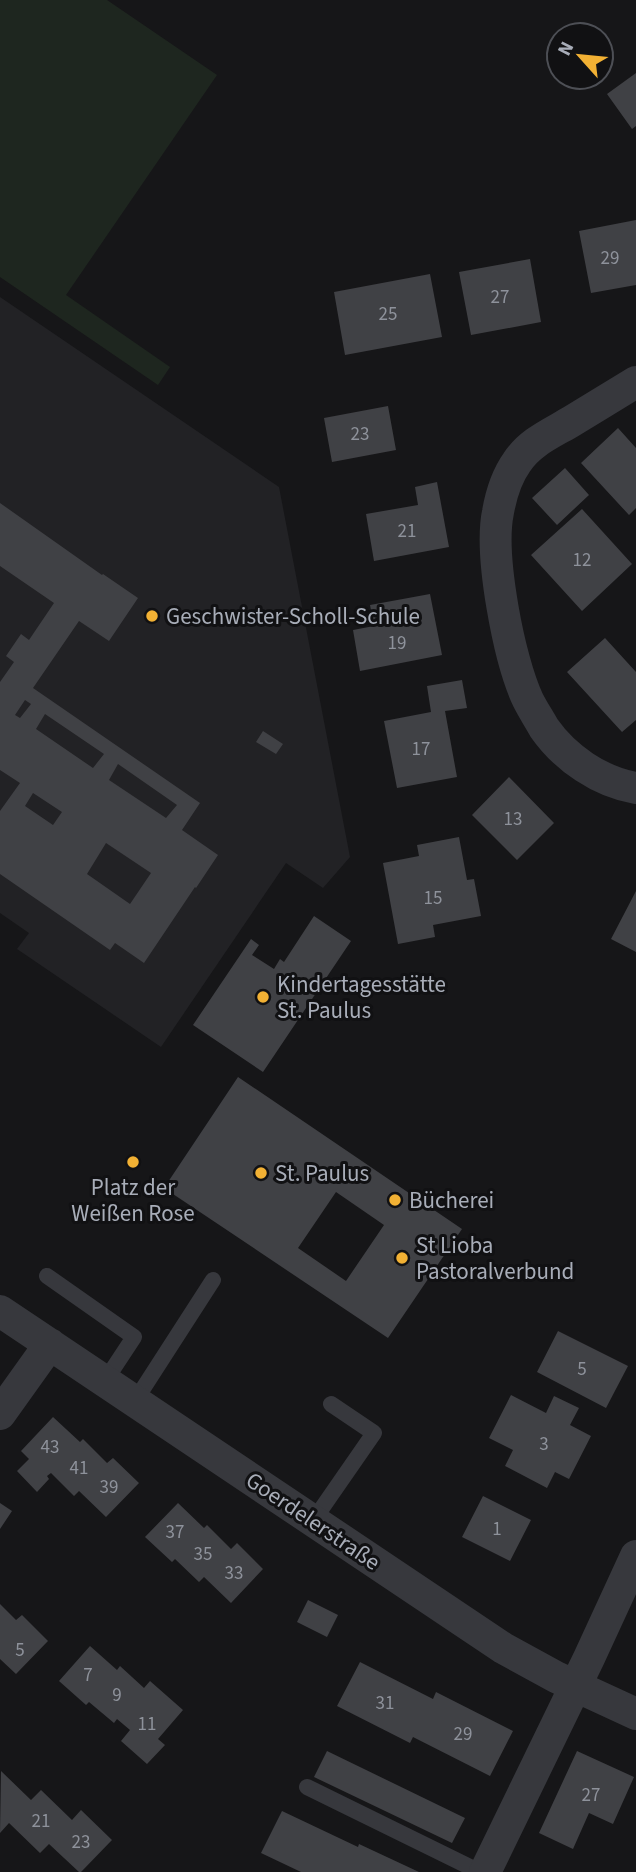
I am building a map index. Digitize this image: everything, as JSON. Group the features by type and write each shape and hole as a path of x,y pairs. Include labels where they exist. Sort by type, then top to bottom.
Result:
{"street":[{"path":"636,382 534,443 517,462 504,486 497,514 496,553 502,603 517,667 528,699 545,730 586,769 610,781 636,788"},
{"name":"Goerdelerstraße","path":"0,1311 503,1648 636,1714"},
{"path":"0,1413 50,1345"},
{"path":"483,1872 636,1556"}],"lane":[{"path":"47,1276 134,1337 105,1381"},
{"path":"135,1401 213,1280"},
{"path":"313,1521 374,1433 331,1404"},
{"path":"307,1787 483,1872"}],"shaded area":[{"path":"0,0 107,0 217,75 66,295 170,367 158,385 0,277"},
{"name":"Geschwister-Scholl-Schule","path":"0,297 279,487 350,857 323,888 286,863 161,1047 17,949 29,933 0,913"}],"building":[{"path":"636,73 636,126 632,129 607,94 615,91 615,88"},
{"path":"636,220 636,285 591,293 579,231"},
{"path":"530,259 541,322 471,335 459,272"},
{"path":"430,274 442,337 345,355 334,292"},
{"path":"388,406 396,450 332,462 324,418"},
{"path":"618,428 636,448 636,508 629,515 581,463"},
{"path":"565,468 589,495 557,525 532,498"},
{"path":"437,482 449,547 374,561 366,514 418,505 415,487"},
{"path":"0,503 138,598 109,641 79,621 33,688 200,803 182,830 218,855 144,963 115,943 110,950 0,874 0,811 20,783 0,770 0,682 14,662 6,656 21,634 29,640 54,603 0,566","holes":["25,700 31,704 20,718 15,715","45,714 104,754 93,768 36,729","118,764 177,805 166,818 109,780","33,793 62,812 53,825 25,806","106,843 151,873 130,904 87,874"]},
{"path":"582,509 632,564 582,611 531,555"},
{"path":"430,594 442,655 360,671 353,630 374,626 370,605"},
{"path":"605,638 636,672 636,720 622,732 567,672"},
{"path":"462,680 467,708 445,711 457,777 397,788 384,721 431,712 427,686"},
{"path":"263,731 283,744 276,754 256,742"},
{"path":"509,777 554,823 517,860 472,815"},
{"path":"459,837 467,880 474,879 481,916 433,925 435,937 398,944 383,863 419,856 417,845"},
{"path":"636,891 636,952 611,939"},
{"name":"Kindertagesstätte St. Paulus","path":"314,916 351,941 263,1072 193,1025 251,939 259,945 252,955 274,969 280,959 284,962"},
{"name":"St. Paulus","path":"238,1077 462,1229 388,1338 164,1188","holes":["336,1192 384,1225 346,1281 298,1248"]},
{"path":"558,1331 628,1366 606,1408 537,1372"},
{"path":"511,1395 546,1413 554,1396 579,1408 570,1425 591,1436 569,1479 555,1472 547,1488 505,1466 513,1450 489,1438"},
{"path":"53,1417 80,1442 83,1439 107,1463 113,1458 139,1483 106,1517 79,1491 74,1496 51,1473 37,1492 17,1471 29,1459 21,1451"},
{"path":"483,1496 531,1520 510,1561 462,1537"},
{"path":"0,1503 12,1511 0,1529"},
{"path":"178,1503 204,1528 207,1525 231,1549 237,1543 263,1569 231,1603 204,1577 199,1582 175,1559 172,1562 145,1537"},
{"path":"308,1600 338,1615 327,1637 297,1622"},
{"path":"0,1604 16,1620 22,1615 48,1641 16,1674 0,1659"},
{"path":"90,1646 117,1670 120,1666 144,1688 150,1681 183,1710 158,1739 165,1745 147,1764 121,1741 130,1730 117,1719 114,1723 89,1702 86,1705 59,1681"},
{"path":"360,1662 433,1699 436,1692 513,1731 490,1776 413,1737 410,1743 337,1706"},
{"path":"327,1751 465,1818 452,1843 314,1777"},
{"path":"577,1751 634,1777 613,1824 589,1813 573,1849 539,1833"},
{"path":"1,1771 31,1800 41,1790 72,1820 81,1810 112,1840 79,1872 49,1844 40,1853 9,1823 0,1833"},
{"path":"282,1811 419,1872 301,1872 261,1853"}],"place":[{"name":"Geschwister-Scholl-Schule","path":"152,616"},
{"name":"Kindertagesstätte St. Paulus","path":"263,997"},
{"name":"Platz der Weißen Rose","path":"133,1162"},
{"name":"St. Paulus","path":"261,1173"},
{"name":"Bücherei","path":"395,1200"},
{"name":"St Lioba Pastoralverbund","path":"402,1258"}]}
